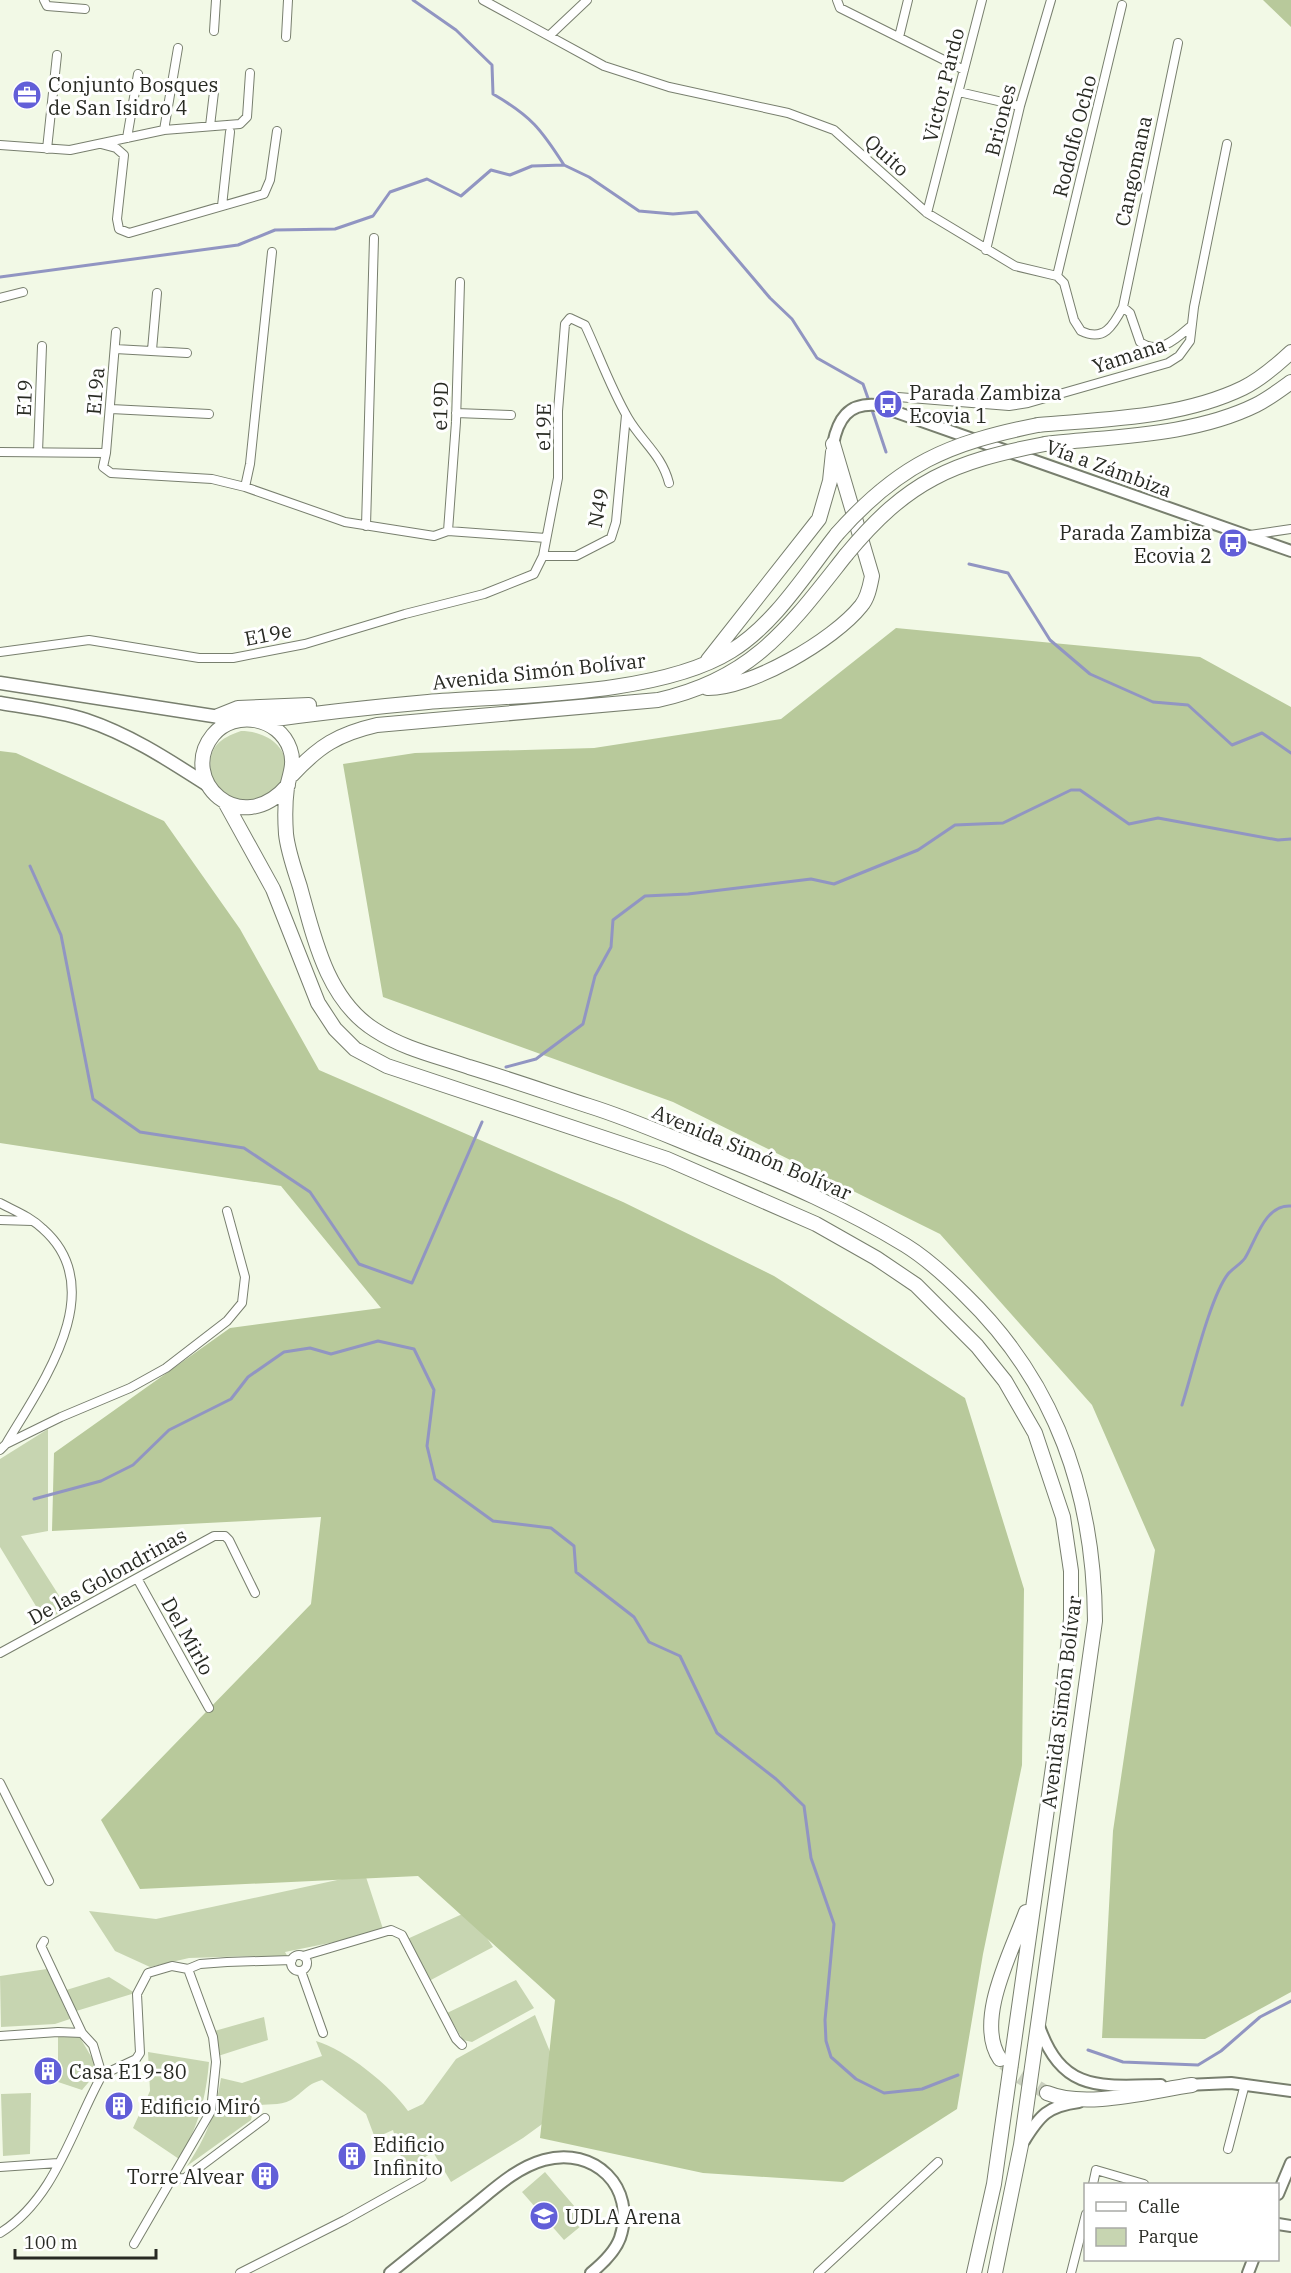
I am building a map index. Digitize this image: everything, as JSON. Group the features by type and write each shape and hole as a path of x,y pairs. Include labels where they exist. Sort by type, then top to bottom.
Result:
{"highway":[{"name":"Avenida Simón Bolívar","path":"260,721 427,702 614,687 667,676 705,664 731,651 754,634 866,502 905,472 951,447 1038,425 1125,417 1187,407 1244,388 1267,373 1291,352"},
{"name":"Avenida Simón Bolívar","path":"995,2273 1021,2145 1095,1621 1095,1570 1076,1474 1057,1424 1029,1371 992,1321 954,1284 908,1247 824,1201 602,1110 400,1045 360,1020 346,1004 328,973 313,932 286,837 290,780 331,740 352,730 377,725 658,700 699,688 734,672 759,655 797,617 874,521 912,490 957,465 993,454 1045,444 1165,430 1224,418 1257,404 1291,382"},
{"path":"705,664 819,519 830,481 834,444"},
{"path":"699,688 723,687 764,674 840,626 862,605 869,591 872,576 834,444"},
{"path":"218,716 238,708 276,708 409,698 427,702"},
{"path":"236,721 260,721 273,727 283,736 290,748 293,762 290,780 276,799 260,807 242,808 225,802 209,786 203,760 206,747 219,730 236,721"},
{"name":"Avenida Simón Bolívar","path":"225,802 273,889 318,1003 335,1029 355,1049 387,1066 667,1159 816,1224 876,1258 916,1285 976,1346 1005,1381 1035,1434 1063,1517 1071,1571 1071,1619 1062,1703 994,2184 974,2273"},
{"path":"1000,2059 992,2042 992,2010 1036,1885"},
{"path":"1047,2092 1082,2099 1192,2085"}],"main road":[{"path":"0,683 218,716 236,721"},
{"path":"0,703 57,712 119,733 156,752 209,786"}],"street":[{"path":"44,0 47,6 85,9"},
{"path":"214,31 216,0"},
{"path":"286,37 288,0"},
{"name":"Quito","path":"483,0 604,66 669,87 788,113 834,130 927,213 1015,266 1057,276"},
{"path":"550,35 586,0"},
{"path":"837,0 840,8 964,70"},
{"path":"899,37 908,0"},
{"name":"Victor Pardo","path":"927,213 982,0"},
{"name":"Briones","path":"986,250 1020,106 1051,0"},
{"name":"Rodolfo Ocho","path":"1057,276 1122,4"},
{"name":"Cangomana","path":"1123,307 1178,43"},
{"path":"164,130 178,48"},
{"path":"47,150 57,55"},
{"path":"0,146 70,150 164,130 237,125 245,120 250,73"},
{"path":"128,138 138,74"},
{"path":"210,126 214,92"},
{"path":"959,92 1020,106"},
{"path":"101,144 116,148 124,156 117,219 120,229 129,233 264,194 270,180 277,130"},
{"path":"222,206 230,132"},
{"name":"Yamana","path":"876,405 881,399 898,397 1000,405 1028,403 1168,363 1186,348 1193,334 1191,326 1227,144"},
{"path":"366,526 374,238"},
{"path":"245,487 250,464 272,252"},
{"path":"1057,276 1064,283 1074,320 1081,331 1098,336 1109,331 1123,307 1130,313 1140,342 1150,347 1161,346 1175,340 1191,326"},
{"name":"e19D","path":"448,531 456,413 460,282"},
{"path":"0,298 23,292"},
{"path":"152,350 158,293"},
{"name":"e19E","path":"534,574 543,556 558,478 559,400 565,324 570,318 585,325 626,415"},
{"name":"E19a","path":"106,453 116,332"},
{"name":"E19","path":"38,452 42,346"},
{"path":"115,349 187,353"},
{"path":"834,444 841,419 850,409 863,404 876,405"},
{"name":"Vía a Zámbiza","path":"876,405 1291,551"},
{"path":"111,409 209,414"},
{"path":"456,413 511,415"},
{"path":"626,415 638,435 659,456 669,483"},
{"name":"N49","path":"543,556 576,555 611,538 616,522 626,415"},
{"path":"0,452 106,453 103,467 111,473 212,479 245,487 309,511 366,526 434,536 448,531 546,538"},
{"path":"1242,535 1267,534 1291,529"},
{"name":"E19e","path":"0,652 89,640 199,657 233,658 305,644 405,614 484,594 534,574"},
{"path":"0,1203 45,1230 58,1248 68,1268 72,1298 62,1346 3,1447"},
{"path":"3,1447 61,1417 130,1388 165,1368 227,1321 242,1303 245,1277 227,1211"},
{"path":"0,1220 33,1221"},
{"name":"De las Golondrinas","path":"0,1653 138,1580 214,1536 225,1536 229,1540 255,1593"},
{"name":"Del Mirlo","path":"138,1580 209,1708"},
{"path":"0,1783 49,1881"},
{"path":"0,2233 30,2207 52,2177 102,2075 136,2059 140,2053 141,2037 137,1994 148,1973 172,1966 188,1969 200,1964 292,1960 296,1956 303,1956 391,1930 397,1931 402,1935 455,2036 462,2045"},
{"path":"44,1941 41,1946 82,2034 93,2045 102,2075"},
{"path":"301,1971 308,1965 303,1956"},
{"path":"292,1960 293,1968 301,1971"},
{"path":"134,2244 211,2111 216,2062 213,2037 188,1969"},
{"path":"301,1971 322,2033"},
{"path":"1038,2023 1051,2055 1068,2073 1083,2082 1101,2086 1245,2084 1291,2091"},
{"path":"0,2036 58,2032 82,2034"},
{"path":"1228,2149 1245,2084"},
{"path":"1021,2145 1038,2118 1057,2106 1192,2085"},
{"path":"172,2179 185,2178 266,2118"},
{"path":"390,2273 509,2176 541,2160 570,2156 585,2159 604,2170 617,2186 621,2198 623,2222 620,2239 602,2264 591,2273"},
{"path":"818,2273 938,2162"},
{"path":"0,2167 58,2163"},
{"path":"1279,2192 1291,2163"},
{"path":"1093,2183 1096,2170 1141,2183"},
{"path":"240,2273 345,2220 422,2176"},
{"path":"1071,2273 1084,2222"}],"green space":[{"path":"1263,0 1291,0 1291,27"},
{"path":"896,628 1200,657 1291,707 1291,1992 1205,2039 1102,2038 1113,1831 1155,1550 1092,1405 940,1234 673,1102 383,997 343,764 415,753 594,748 781,719"},
{"path":"241,731 256,733 271,740 282,751 286,767 279,790 247,808 214,790 210,769 212,753 216,746 221,740"},
{"path":"0,751 16,753 164,821 240,929 319,1070 623,1202 774,1276 965,1398 1024,1589 1022,1765 983,1954 957,2109 843,2182 703,2173 540,2138 555,2000 418,1876 140,1889 101,1820 311,1604 321,1517 52,1531 54,1453 230,1328 381,1308 281,1186 0,1143"},
{"path":"48,1429 48,1531 21,1536 67,1608 45,1621 0,1547 0,1459"},
{"path":"365,1874 384,1932 285,1952 289,1959 252,1956 189,1958 150,1967 115,1951 89,1911 156,1919"},
{"path":"469,1911 493,1947 429,1981 405,1940"},
{"path":"47,1969 70,2019 55,2024 1,2027 0,1976"},
{"path":"109,1977 135,1993 73,2012 63,1991"},
{"path":"516,1980 534,2008 472,2042 463,2040 447,2013"},
{"path":"535,2015 571,2103 523,2138 451,2182 433,2152 405,2170 393,2130 375,2138 366,2114 322,2080 312,2084 286,2102 254,2107 251,2120 187,2166 209,2124 221,2078 242,2083 322,2056 316,2041 354,2060 390,2090 408,2111 423,2104 456,2059"},
{"path":"264,2017 268,2040 215,2057 211,2032"},
{"path":"75,2029 99,2070 82,2090 58,2082 58,2034"},
{"path":"148,2052 209,2062 200,2112 179,2159 133,2128 150,2091"},
{"path":"31,2093 30,2154 3,2156 1,2094"},
{"path":"545,2172 587,2221 564,2240 522,2192"}],"waterway":[{"path":"413,0 456,30 492,65 493,94 517,109 534,124 564,165"},
{"path":"0,277 238,245 275,230 335,229 373,216 390,192 427,179 461,196 491,170 510,175 532,166 564,165 589,177 639,211 673,214 697,212 770,298 792,319 817,358 863,384 869,401"},
{"path":"871,407 886,452"},
{"path":"969,564 1008,573 1050,640 1090,674 1153,702 1188,705 1232,745 1262,733 1291,753"},
{"path":"506,1067 536,1059 583,1024 595,976 611,947 613,920 645,896 688,894 811,879 834,884 918,850 955,825 1003,823 1071,790 1080,790 1129,824 1158,818 1278,840 1291,839"},
{"path":"30,866 61,935 93,1099 140,1132 244,1148 310,1192 359,1264 412,1283 482,1122"},
{"path":"1182,1405 1208,1317 1221,1285 1228,1274 1245,1258 1262,1224 1268,1217 1282,1207 1291,1206"},
{"path":"34,1499 101,1481 133,1465 169,1430 231,1399 248,1377 284,1352 310,1348 331,1354 378,1341 414,1349 434,1390 427,1446 435,1479 493,1521 551,1528 574,1546 576,1572 634,1617 649,1642 680,1656 717,1733 776,1779 804,1806 811,1858 834,1924 825,2020 826,2041 831,2057 856,2079 884,2093 922,2089 958,2075"},
{"path":"1088,2050 1123,2062 1198,2065 1221,2051 1260,2017 1291,2001"}],"tunnel":[{"path":"1004,2063 1017,2075 1047,2093"}],"place":[{"name":"Conjunto Bosques de San Isidro 4","path":"27,95"},
{"name":"Parada Zambiza Ecovia 1","path":"888,404"},
{"name":"Parada Zambiza Ecovia 2","path":"1233,543"},
{"name":"Casa E19-80","path":"48,2071"},
{"name":"Edificio Miró","path":"119,2106"},
{"name":"Edificio Infinito","path":"352,2156"},
{"name":"Torre Alvear","path":"265,2176"},
{"name":"UDLA Arena","path":"544,2216"}]}
